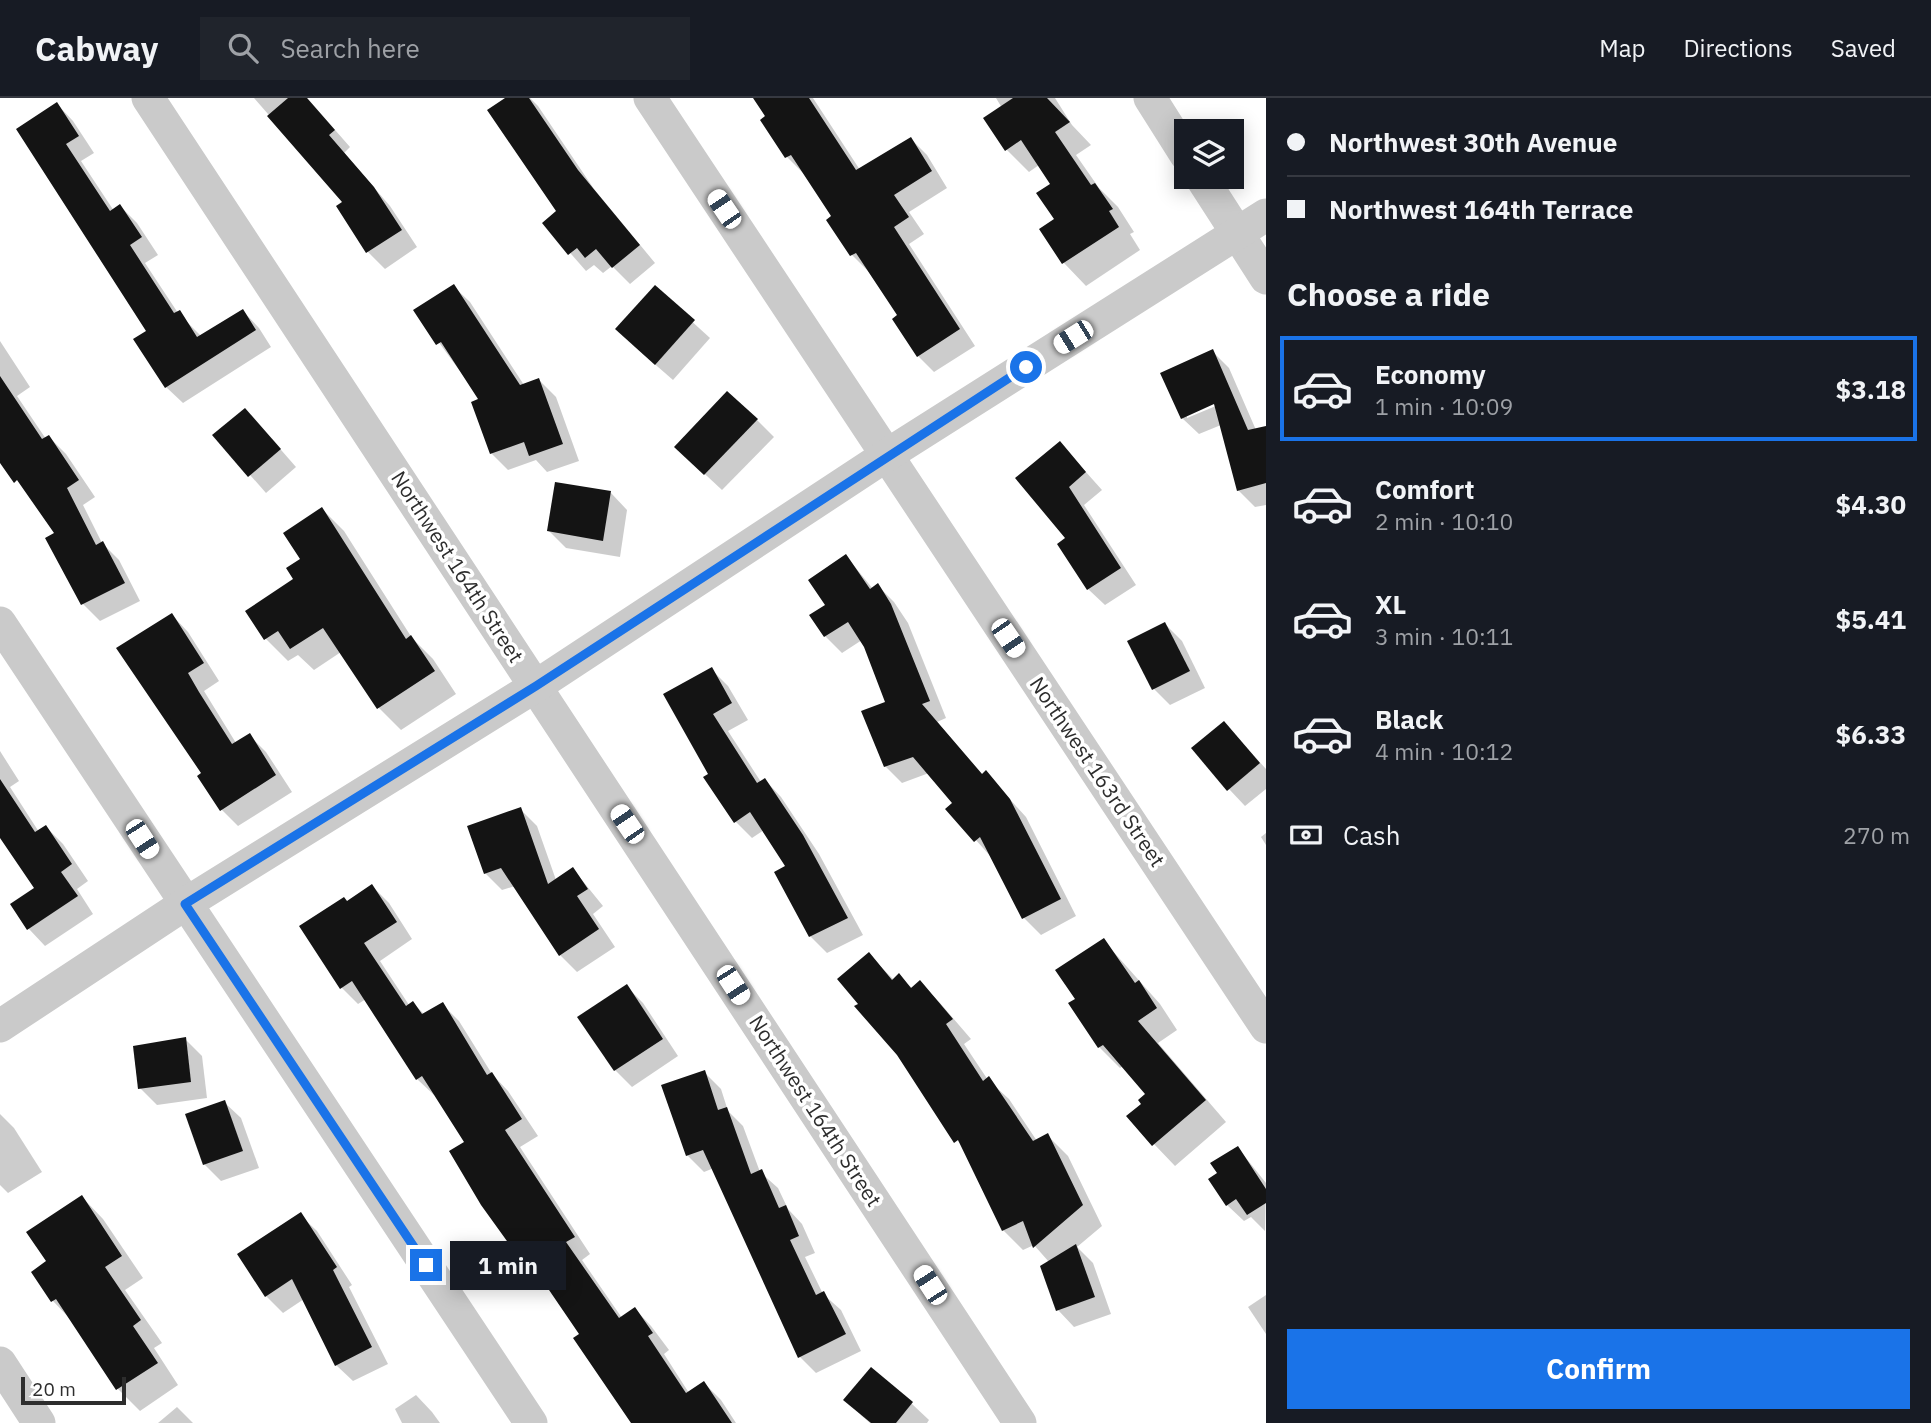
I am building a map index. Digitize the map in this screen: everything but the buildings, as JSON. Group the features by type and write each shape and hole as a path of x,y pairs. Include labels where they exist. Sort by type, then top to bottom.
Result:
{"street":[{"name":"Northwest 164th Street","path":"148,98 1020,1423"},
{"name":"Northwest 163rd Street","path":"650,98 1266,1027"},
{"path":"1150,98 1174,136"},
{"path":"1209,189 1266,278"},
{"path":"0,1026 185,904 536,686 887,455 1266,215"},
{"path":"0,623 531,1423"},
{"path":"0,1363 39,1423"}],"route":[{"path":"426,1265 185,904 536,686 1026,367"}]}
